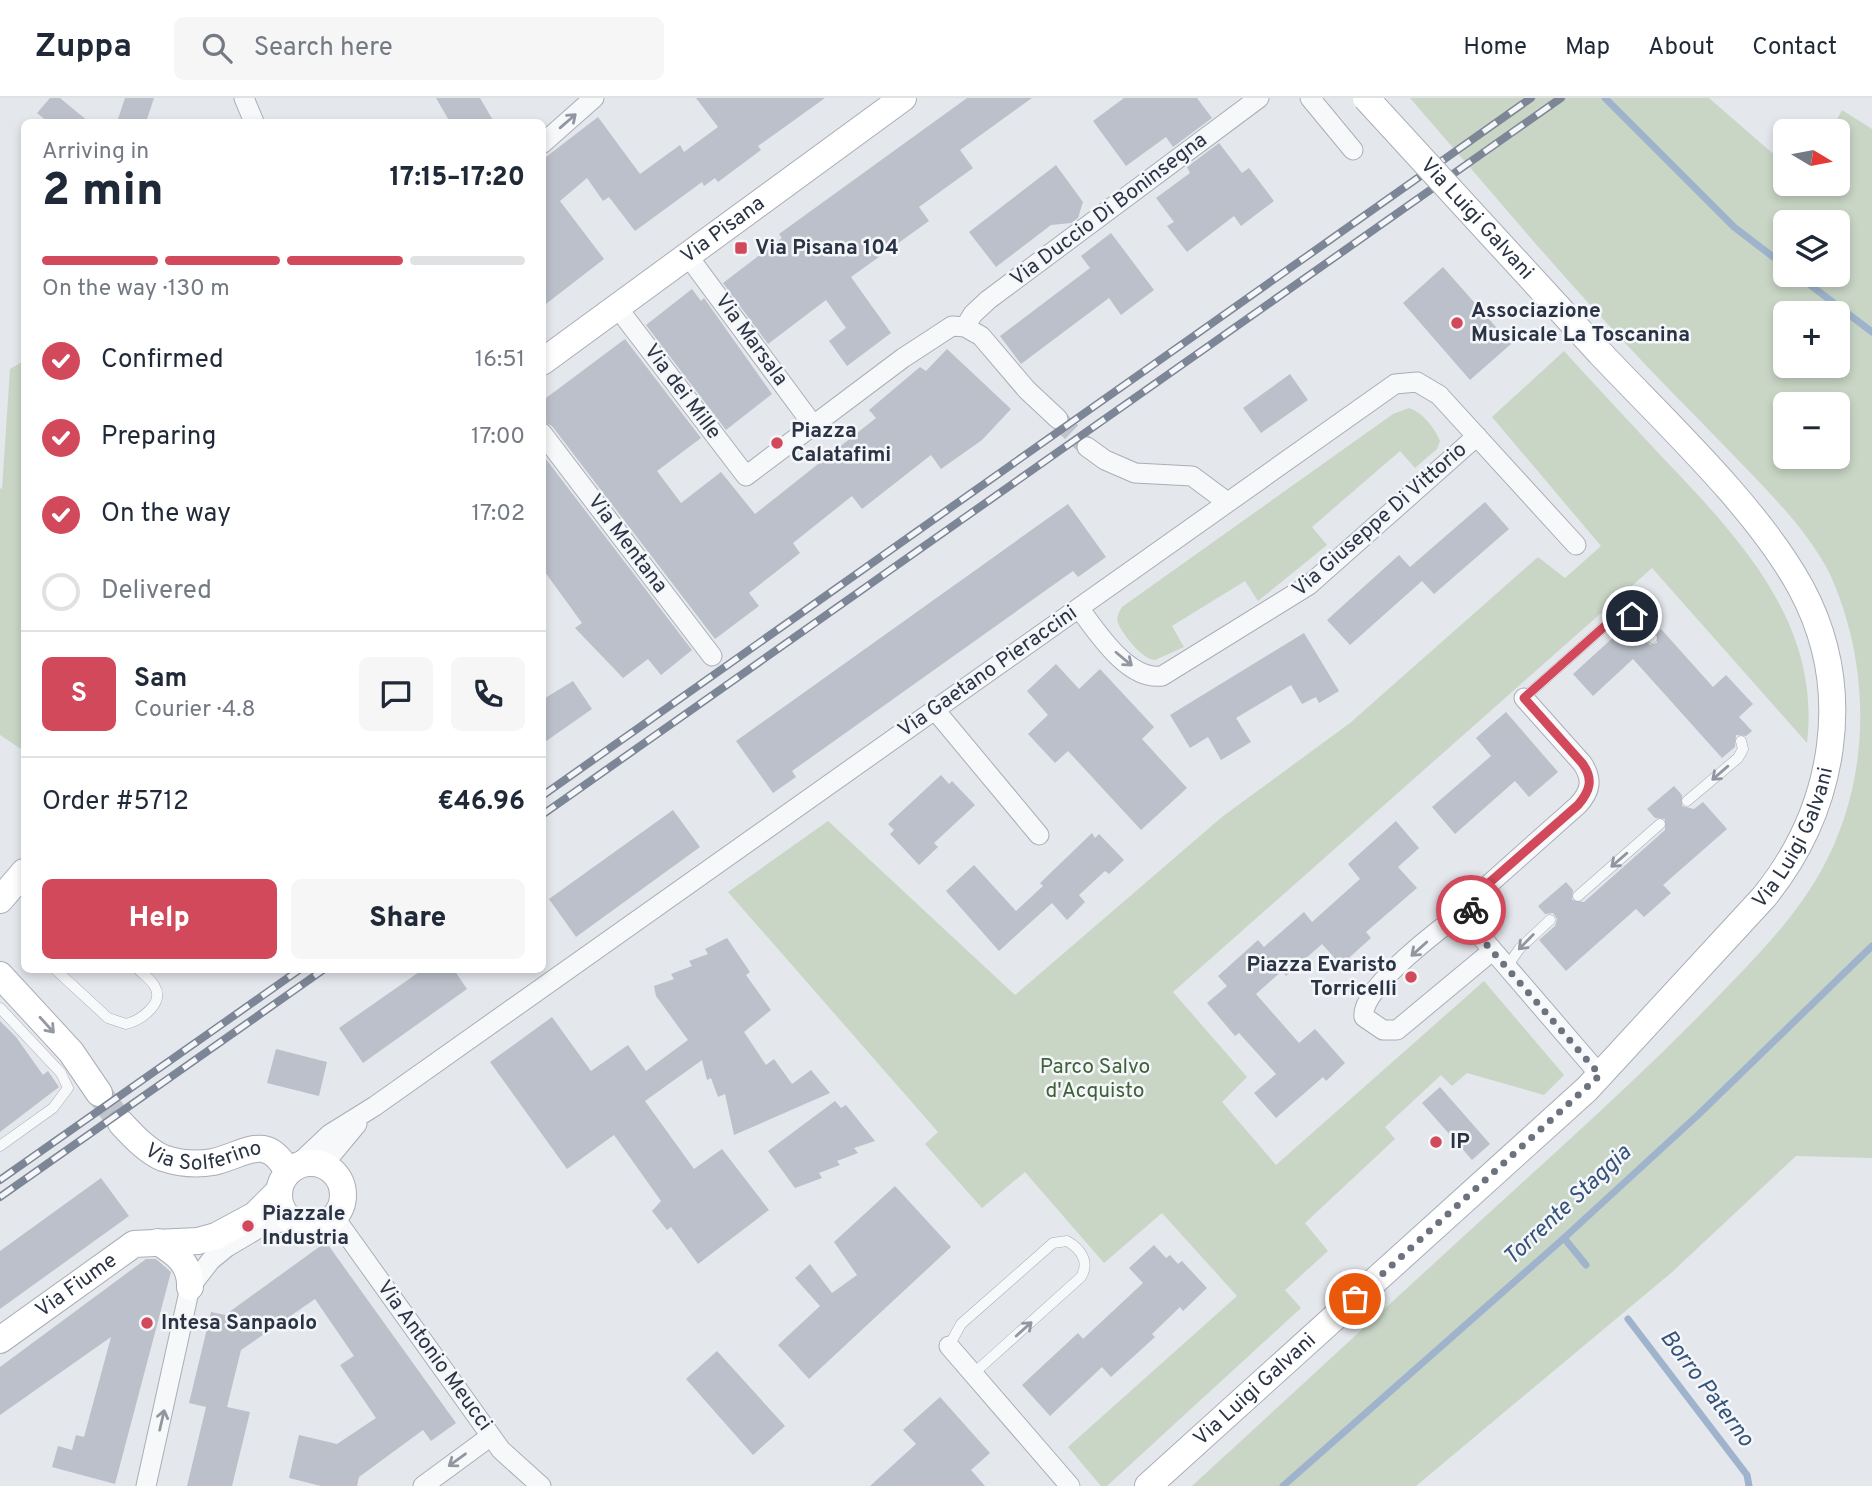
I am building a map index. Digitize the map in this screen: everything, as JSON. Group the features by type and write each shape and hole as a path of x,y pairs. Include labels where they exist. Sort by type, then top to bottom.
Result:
{"main road":[{"name":"Via Pisana","path":"546,359 903,98"},
{"name":"Via Luigi Galvani","path":"1148,1486 1600,1075 1745,919 1787,868 1817,808 1828,768 1833,728 1832,686 1826,653 1815,619 1792,572 1743,508 1366,98"},
{"path":"5,881 21,862"},
{"path":"0,975 71,1052 99,1093"},
{"name":"Via Solferino","path":"121,1123 146,1147 163,1157 186,1162 211,1162 258,1148 276,1155 288,1177"},
{"path":"159,1242 198,1241 216,1236 255,1215 288,1177 305,1163 323,1165 339,1178 344,1199 335,1218 318,1227 299,1226 291,1221 279,1202 288,1177"},
{"name":"Via Fiume","path":"0,1340 128,1248 139,1242 159,1242"},
{"path":"159,1242 181,1258 188,1270 190,1287"}],"street":[{"path":"244,98 253,119"},
{"path":"546,140 594,98"},
{"name":"Via Duccio Di Boninsegna","path":"965,327 973,314 988,300 1259,98"},
{"path":"1310,98 1353,150"},
{"name":"Via Marsala","path":"688,256 813,425"},
{"name":"Via dei Mille","path":"617,307 746,476 813,425"},
{"path":"813,425 944,329 965,327 986,341 1027,390 1058,419"},
{"name":"Via Gaetano Pieraccini","path":"288,1177 330,1134 375,1106 1383,390 1399,383 1417,382 1428,386 1576,545"},
{"name":"Via Giuseppe Di Vittorio","path":"1079,608 1106,643 1129,664 1151,676 1167,674 1309,585 1476,436"},
{"name":"Via Mentana","path":"546,438 712,656"},
{"path":"1087,447 1105,460 1135,473 1192,476 1227,502"},
{"path":"1492,951 1397,1030 1383,1030 1364,1017 1365,1004 1376,987 1441,929 1472,906 1481,890 1578,805 1589,788 1588,773 1582,763 1524,698"},
{"path":"935,710 1039,835"},
{"path":"1472,906 1474,928 1600,1075"},
{"name":"Via Gaetano Pieraccini","path":"323,1165 375,1106"},
{"name":"Via Antonio Meucci","path":"335,1218 491,1436 516,1467 541,1486"},
{"path":"146,1486 190,1287 211,1260 228,1247 266,1224 291,1221"},
{"path":"949,1346 1070,1486"},
{"path":"423,1486 491,1436"}],"lane":[{"path":"1524,698 1615,617 1632,616 1652,638"},
{"path":"1687,801 1738,758 1743,749 1741,741"},
{"path":"1578,896 1660,824"},
{"path":"1506,968 1520,948 1550,920"},
{"path":"60,973 108,1018 125,1024 147,1013 156,997 155,986 142,973"},
{"path":"0,1008 61,1073 68,1088 53,1108 0,1146"},
{"path":"949,1346 961,1324 1048,1247 1062,1240 1073,1244 1085,1259 1086,1267 1081,1277 974,1374"}],"green space":[{"path":"1410,98 1709,98 1773,154 1773,196 1850,196 1850,119 1837,119 1842,110 1872,129 1872,1158 1796,1156 1671,1273 1416,1486 1192,1486 1687,1028 1779,931 1812,887 1838,836 1850,799 1857,761 1859,684 1853,645 1843,608 1820,556 1775,498 1646,365 1538,246"},
{"name":"Parco Salvo d'Acquisto","path":"1564,351 1721,521 1770,587 1788,622 1801,660 1808,700 1807,743 1652,568 1173,992 1247,1077 1222,1102 1276,1165 1484,981 1564,1075 1544,1095 1467,1073 1452,1086 1441,1075 1385,1127 1395,1139 1305,1223 1328,1251 1285,1290 1301,1308 1107,1486 1101,1486 1068,1447 1237,1296 1162,1213 1104,1263 1025,1172 982,1208 925,1144 938,1132 728,892 828,821 1015,995 1222,817 1350,723 1538,557 1565,578 1601,546 1492,417"},
{"path":"21,363 21,749 0,735 0,488 2,489 10,369"},
{"path":"1409,408 1428,421 1435,431 1440,441 1437,449 1415,468 1400,451 1312,527 1327,545 1258,601 1245,581 1172,626 1184,647 1155,660 1145,656 1129,640 1117,621 1122,607 1393,414"}],"building":[{"path":"50,98 60,98 85,119 44,119 37,113"},
{"path":"125,98 154,98 147,119 118,119"},
{"path":"436,98 480,98 492,119 448,119"},
{"path":"696,98 825,98 758,146 761,150 718,182 715,178 704,186 702,182 635,231 609,197 603,201 587,178 560,201 604,259 546,304 546,157 598,117 640,174 680,145 684,152 718,127"},
{"path":"967,98 1032,98 960,150 973,168 919,207 929,221 851,277 891,333 847,366 829,341 846,328 826,300 768,344 723,283 782,238 779,234"},
{"path":"1124,98 1197,98 1212,118 1173,147 1166,137 1126,166 1093,121"},
{"path":"1219,143 1242,173 1249,168 1274,201 1241,226 1234,216 1187,252 1167,226 1174,222 1156,198 1190,173 1187,167"},
{"path":"1056,165 1083,202 1078,218 1071,223 1051,225 996,267 969,232"},
{"path":"1111,233 1154,290 1121,315 1109,298 1021,364 1000,336 1090,268 1081,256"},
{"name":"Associazione Musicale La Toscanina","path":"1443,267 1511,344 1470,380 1403,303"},
{"path":"692,289 701,301 704,298 772,394 726,430 646,325"},
{"path":"625,339 701,438 657,471 681,503 721,472 755,514 876,418 869,410 920,367 926,371 947,349 1011,409 982,440 941,469 931,455 862,509 852,496 793,543 800,553 749,593 759,606 715,639 552,426 546,423 546,398"},
{"path":"1290,374 1308,400 1261,433 1243,408"},
{"path":"546,459 692,650 661,675 648,659 623,678 575,628 582,623 546,574"},
{"path":"1485,502 1509,529 1434,594 1422,581 1350,645 1327,620 1399,555 1410,567"},
{"path":"1068,504 1106,557 1078,577 1073,571 792,771 796,777 773,793 736,741"},
{"path":"1628,624 1650,645 1657,643 1657,633 1661,629 1713,687 1726,675 1753,704 1739,717 1752,731 1746,736 1736,735 1735,747 1722,758 1633,659 1593,696 1573,674"},
{"path":"1304,633 1339,691 1319,703 1316,697 1302,704 1291,685 1236,718 1251,742 1221,760 1208,737 1190,748 1170,715"},
{"path":"1056,664 1079,689 1100,669 1154,727 1142,739 1187,788 1141,830 1068,751 1055,763 1028,734 1048,715 1027,691"},
{"path":"573,681 592,709 546,741 546,698"},
{"path":"1506,712 1558,772 1529,797 1515,781 1455,834 1432,807 1491,756 1476,738"},
{"path":"941,775 949,784 952,781 975,805 934,843 938,847 919,865 890,834 894,830 888,824"},
{"path":"1674,786 1682,795 1682,806 1694,809 1703,802 1727,829 1663,885 1671,893 1644,917 1636,909 1566,971 1539,940 1555,926 1557,919 1553,913 1545,914 1538,906 1566,882 1573,890 1572,900 1584,902 1665,830 1665,819 1655,818 1647,809"},
{"path":"673,810 700,847 576,937 549,899"},
{"path":"1396,821 1419,848 1398,867 1417,888 1366,932 1371,938 1341,965 1322,944 1286,976 1282,971 1256,994 1299,1043 1315,1029 1345,1063 1326,1081 1323,1077 1276,1118 1254,1093 1276,1074 1239,1033 1235,1036 1207,1003 1227,986 1218,976 1258,940 1264,947 1304,912 1312,922 1360,879 1348,864"},
{"path":"1092,833 1095,838 1099,834 1124,860 1109,874 1105,871 1079,895 1085,902 1067,920 1052,903 999,951 946,891 974,865 1016,911 1043,886 1040,883"},
{"path":"727,938 750,972 746,975 771,1010 744,1032 766,1065 774,1059 792,1084 811,1070 830,1093 734,1135 725,1094 718,1097 711,1078 707,1080 702,1060 645,1101 694,1169 722,1149 769,1210 698,1264 671,1227 667,1230 652,1211 661,1201 614,1135 567,1169 490,1062 552,1017 591,1071 628,1045 646,1071 688,1040 656,996 654,986 674,979 671,974 692,966 689,961 708,954 705,949"},
{"path":"418,973 456,973 467,989 363,1063 339,1028"},
{"path":"0,1021 16,1037 43,1075 48,1071 59,1087 0,1132"},
{"path":"276,1049 327,1062 319,1096 267,1083"},
{"path":"1440,1087 1490,1144 1472,1160 1422,1103"},
{"path":"835,1101 841,1108 846,1105 875,1141 854,1148 858,1153 837,1161 840,1165 819,1173 822,1178 795,1188 768,1151"},
{"path":"101,1178 129,1216 0,1309 0,1251"},
{"path":"895,1186 951,1247 809,1379 778,1345 820,1306 795,1278 810,1264 832,1293 857,1275 834,1242"},
{"path":"326,1242 456,1423 431,1441 423,1430 359,1477 357,1486 321,1486 289,1478 299,1435 337,1444 376,1418 340,1365 354,1356 315,1299 241,1350 227,1407 250,1412 232,1486 187,1486 206,1407 189,1403 211,1312 225,1315"},
{"path":"1154,1245 1166,1258 1170,1255 1178,1264 1182,1261 1207,1288 1183,1311 1180,1307 1152,1334 1155,1337 1111,1377 1102,1367 1050,1416 1022,1385 1078,1333 1083,1339 1143,1283 1129,1268"},
{"path":"146,1259 156,1259 171,1272 115,1484 52,1467 58,1446 72,1450 76,1435 84,1437 111,1337 0,1415 0,1367"},
{"path":"717,1351 785,1426 753,1455 686,1379"},
{"path":"940,1397 990,1453 971,1470 985,1486 870,1486 916,1444 903,1430"}],"waterway":[{"name":"Torrente Staggia","path":"1605,98 1734,227 1773,257"},
{"name":"Torrente Staggia","path":"1813,287 1872,332"},
{"name":"Torrente Staggia","path":"1283,1486 1564,1238 1698,1115 1872,946"},
{"name":"Borro Paterno","path":"1564,1238 1586,1265"},
{"name":"Borro Paterno","path":"1628,1319 1747,1475 1749,1486"}],"tunnel":[{"path":"1058,419 1087,447"},
{"path":"99,1093 121,1123"}],"railway":[{"path":"546,793 1531,98"},
{"path":"546,812 1561,98"},
{"path":"0,1180 295,973"},
{"path":"0,1197 319,973"}],"way so far":[{"path":"1355,1299 1600,1075 1480,937 1472,923 1471,910"}],"place":[{"name":"Via Pisana 104","path":"741,248"},
{"name":"Associazione Musicale La Toscanina","path":"1457,323"},
{"name":"Piazza Calatafimi","path":"777,443"},
{"name":"Piazza Evaristo Torricelli","path":"1411,977"},
{"name":"IP","path":"1436,1142"},
{"name":"Piazzale Industria","path":"248,1226"},
{"name":"Intesa Sanpaolo","path":"147,1323"}],"route":[{"path":"1471,910 1481,890 1578,805 1586,797 1589,788 1586,768 1524,698 1615,617 1623,614 1632,616"}]}
